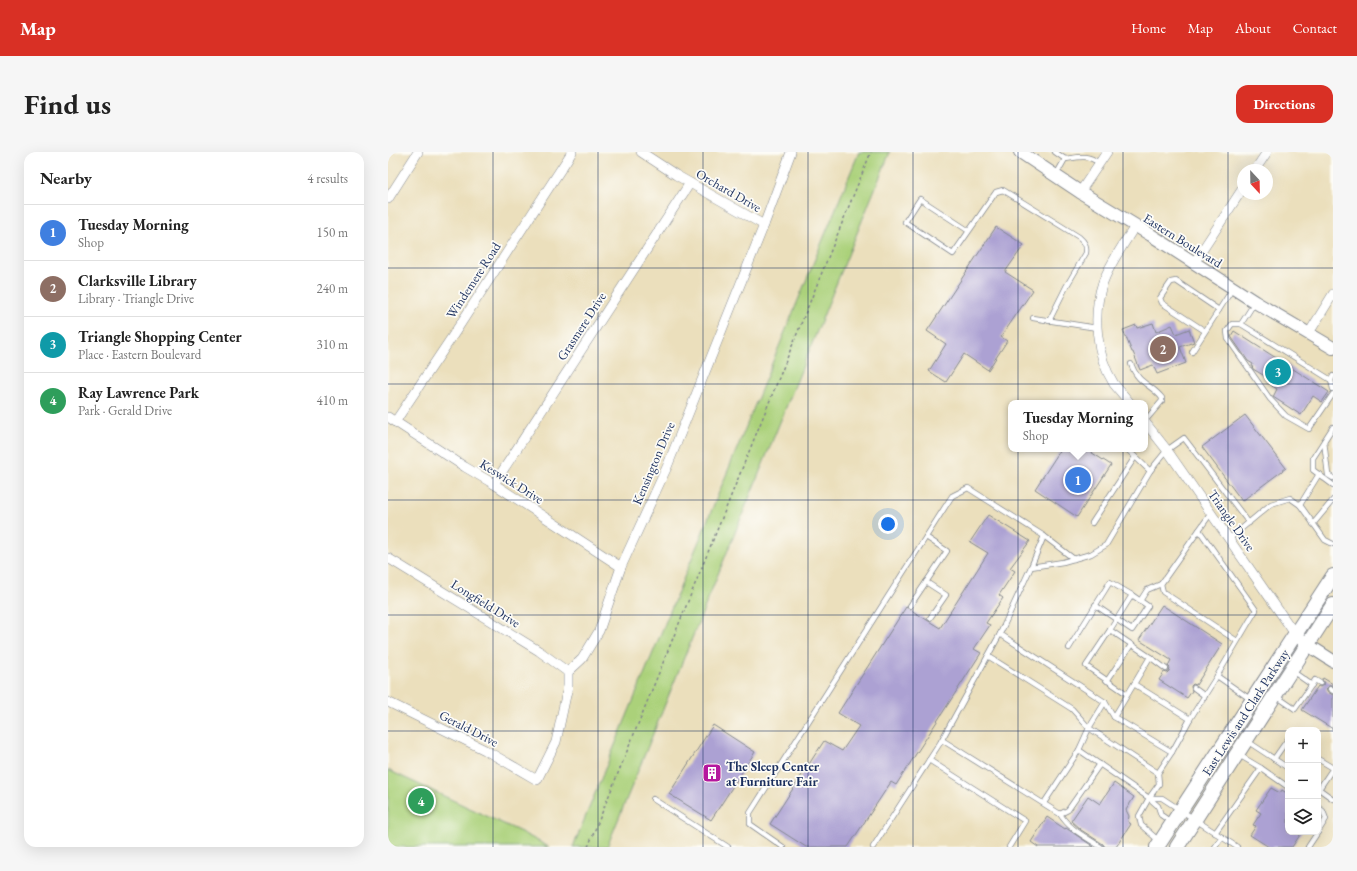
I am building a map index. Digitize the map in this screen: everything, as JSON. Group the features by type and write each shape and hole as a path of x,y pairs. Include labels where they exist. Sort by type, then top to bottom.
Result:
{"main road":[{"name":"Eastern Boulevard","path":"1025,154 1080,192 1255,302 1333,348"},
{"name":"East Lewis and Clark Parkway","path":"1158,844 1333,576"},
{"name":"East Lewis and Clark Parkway","path":"1178,847 1333,605"},
{"path":"1295,634 1308,645 1333,661"}],"street":[{"path":"388,199 418,152"},
{"name":"Windemere Road","path":"392,419 452,337 572,152"},
{"name":"Orchard Drive","path":"641,152 690,183 764,225"},
{"name":"Kensington Drive","path":"568,672 582,659 599,631 621,567 667,467 764,225 791,152"},
{"path":"1080,192 1107,152"},
{"path":"1259,164 1266,152"},
{"name":"Grasmere Drive","path":"494,484 690,183"},
{"path":"1194,263 1237,197"},
{"path":"1128,400 1114,383 1101,355 1097,328 1099,297 1104,281 1135,226"},
{"path":"1309,333 1333,294"},
{"name":"Keswick Drive","path":"392,419 621,567"},
{"name":"Triangle Drive","path":"1148,426 1167,450 1295,634"},
{"name":"Longfield Drive","path":"388,558 539,651 568,672"},
{"name":"Gerald Drive","path":"388,702 485,750 537,780 556,742 568,686 568,672"}],"lane":[{"path":"1055,152 1065,159 1084,156 1093,158 1099,163"},
{"path":"1055,175 1065,159"},
{"path":"969,231 920,199 905,222 953,254 969,231 996,192 1003,190 1085,242 1087,248 1086,254 1066,286 1049,321"},
{"path":"1205,331 1162,303 1160,298 1171,282 1176,281 1219,310"},
{"path":"1192,352 1233,288"},
{"path":"1240,324 1255,302"},
{"path":"1033,318 1097,328"},
{"path":"1333,389 1332,378 1240,324 1232,324 1227,331 1228,339 1270,399 1286,416 1309,428 1333,394"},
{"path":"1131,364 1134,374 1162,398 1148,418"},
{"path":"1333,427 1313,458 1313,470 1333,485"},
{"path":"1031,567 1074,559 1091,554 1106,545 1150,471 1167,450 1184,438 1249,523"},
{"path":"1324,441 1328,475 1333,478"},
{"path":"1130,452 1150,471"},
{"path":"1092,523 1135,457"},
{"path":"1300,505 1319,474"},
{"path":"783,847 750,824 750,813 952,496 968,488 1044,536 1074,559"},
{"path":"1229,539 1271,504 1290,498 1300,505 1325,540 1333,544"},
{"path":"1314,524 1333,500"},
{"path":"1140,601 1147,590 1161,584 1211,513"},
{"path":"1158,844 1141,825 1138,816 1159,784 1158,773 1256,610 1199,530"},
{"path":"873,847 942,740 1000,634 1044,536"},
{"path":"910,606 947,551 926,537"},
{"path":"926,582 946,595 930,618"},
{"path":"1069,648 1095,605 1110,582 1148,606 1132,630 1095,605"},
{"path":"1161,584 1163,592 1237,641"},
{"path":"1127,694 1086,666 1132,595"},
{"path":"1110,630 1166,669"},
{"path":"1000,634 1105,702 1114,717 1172,752"},
{"path":"1107,681 1131,645"},
{"path":"988,656 1072,709 1089,728 1158,773"},
{"path":"1114,717 1150,657"},
{"path":"1291,671 1312,685"},
{"path":"1217,676 1252,700"},
{"path":"1275,695 1295,709 1315,680 1320,683"},
{"path":"1134,684 1190,720"},
{"path":"1194,688 1205,696"},
{"path":"1044,803 1079,750 1089,728 1105,702"},
{"path":"942,740 1044,803 1060,814 1065,822 1074,830 1101,847"},
{"path":"1246,740 1285,766"},
{"path":"1274,759 1285,743"},
{"path":"1079,750 1149,798 1158,806 1161,815 1172,823"},
{"path":"1237,754 1285,784"},
{"path":"929,760 1025,821 1009,847"},
{"path":"1321,761 1333,768 1321,785"},
{"path":"1060,814 1068,810 1100,764"},
{"path":"1215,833 1260,768"},
{"path":"1321,791 1333,799"},
{"path":"1149,798 1162,798 1237,847"},
{"path":"652,799 728,847"},
{"path":"1321,809 1324,811 1326,819 1321,827"},
{"path":"1308,847 1316,835"},
{"path":"1215,847 1222,837"}],"path":[{"path":"588,847 871,152"}],"green space":[{"path":"859,152 890,152 607,847 573,847"},
{"path":"388,770 521,832 549,847 388,847"}],"building":[{"path":"996,227 1024,245 1005,272 1033,290 1001,337 1007,341 988,370 964,354 946,382 929,371 946,344 927,331"},
{"path":"1153,323 1156,332 1172,325 1176,334 1189,329 1194,342 1180,347 1186,363 1157,374 1153,365 1140,370 1123,330 1136,325 1137,328"},
{"path":"1234,331 1329,392 1322,402 1313,396 1301,415 1273,397 1277,389 1271,385 1273,381 1253,369 1253,364 1248,361 1231,336"},
{"path":"1245,415 1286,468 1242,501 1202,447"},
{"path":"1059,452 1091,452 1111,465 1077,517 1035,489"},
{"path":"988,515 1030,541 1010,568 1015,571 999,595 1003,598 986,623 990,625 974,649 981,653 896,785 891,782 848,847 806,847 770,824 824,741 842,751 859,726 838,713 906,607 940,628 988,553 970,542"},
{"path":"1162,605 1222,644 1196,685 1193,684 1191,686 1192,691 1187,698 1159,680 1164,672 1167,673 1169,671 1170,668 1168,666 1171,660 1139,640"},
{"path":"1323,678 1333,684 1333,686 1329,686 1326,689 1333,695 1333,729 1302,710 1318,686 1320,687 1323,685"},
{"name":"The Sleep Center at Furniture Fair","path":"713,725 755,752 711,820 669,794"},
{"path":"1114,783 1134,797 1126,810 1129,816 1128,822 1131,824 1116,847 1105,847 1071,821 1088,796 1100,804"},
{"path":"1271,788 1280,793 1282,790 1285,792 1285,835 1300,835 1292,847 1269,847 1250,835 1256,826 1253,825 1261,813 1256,810"},
{"path":"1047,817 1094,847 1038,847 1031,842"}],"place":[{"name":"Clarksville Library","path":"1163,349"},
{"name":"Triangle Shopping Center","path":"1278,372"},
{"name":"Tuesday Morning","path":"1078,480"},
{"name":"The Sleep Center at Furniture Fair","path":"712,773"},
{"name":"Ray Lawrence Park","path":"421,801"}]}
